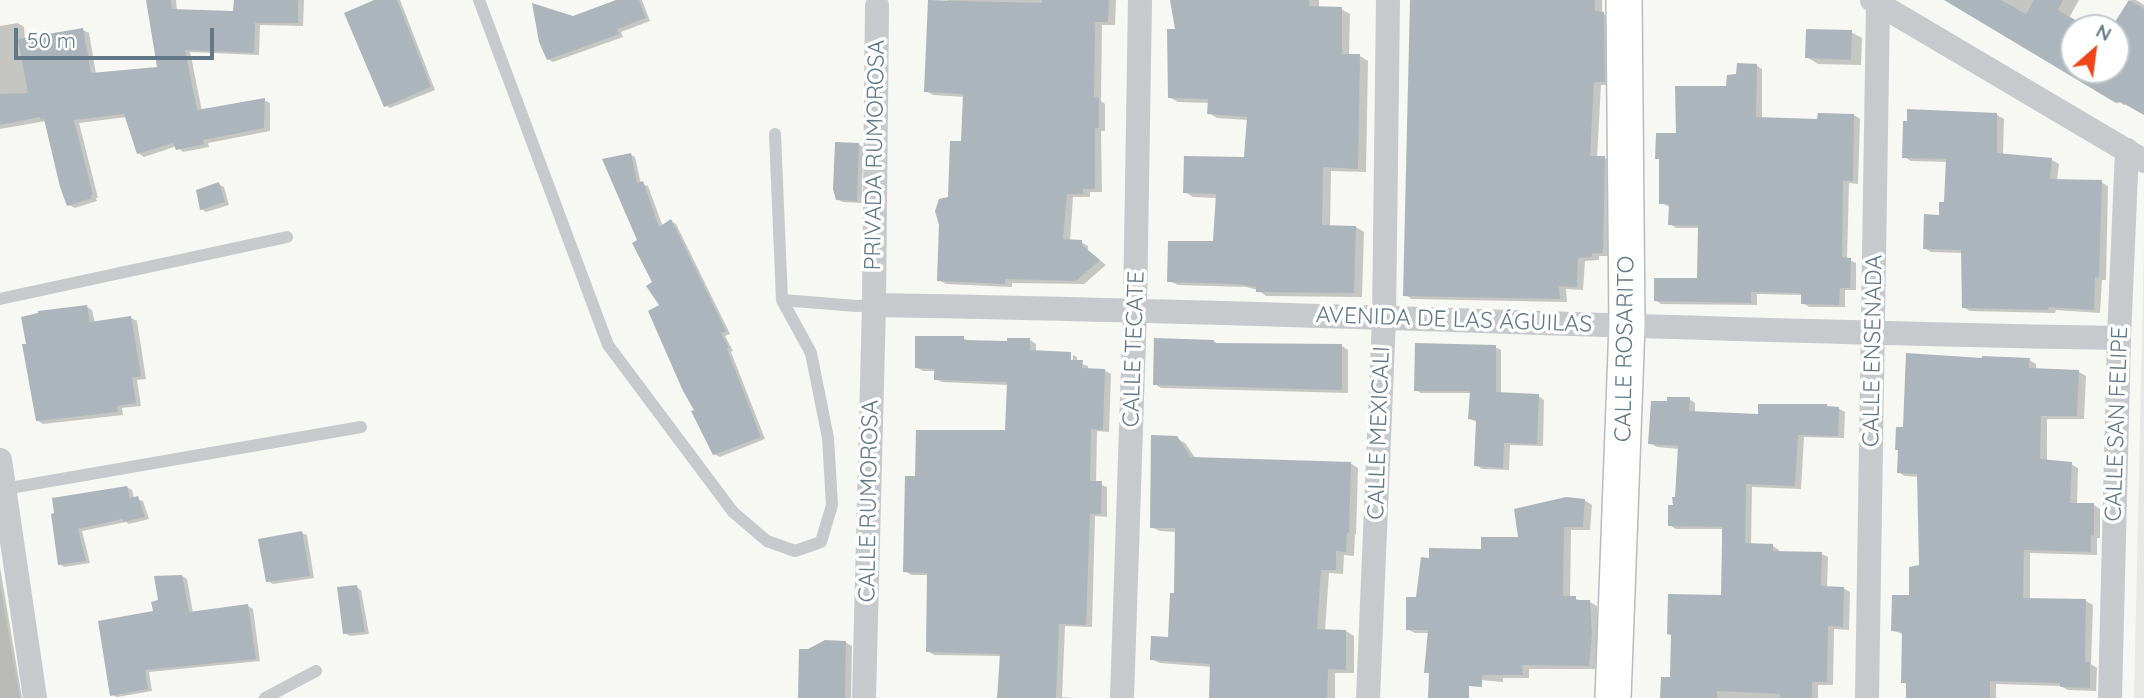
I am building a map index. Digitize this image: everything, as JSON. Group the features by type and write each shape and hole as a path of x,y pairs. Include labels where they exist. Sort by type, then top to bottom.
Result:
{"street":[{"name":"CALLE TECATE","path":"1122,698 1136,309 1140,0"},
{"name":"CALLE MEXICALI","path":"1368,698 1384,319 1388,0"},
{"name":"CALLE ROSARITO","path":"1613,698 1628,325 1624,0"},
{"path":"1875,2 2136,155"},
{"name":"CALLE ENSENADA","path":"1867,698 1874,335 1875,2"},
{"name":"PRIVADA RUMOROSA","path":"874,305 877,6"},
{"name":"CALLE SAN FELIPE","path":"2110,698 2119,338 2136,155"},
{"name":"AVENIDA DE LAS ÁGUILAS","path":"874,305 1136,309 1874,335 2119,338"},
{"name":"CALLE RUMOROSA","path":"864,698 874,305"},
{"path":"0,460 35,698"}],"lane":[{"path":"479,0 608,345 733,512 767,541 795,551 821,542 832,505 828,438 811,353 782,300 775,134"},
{"path":"0,299 287,237"},
{"path":"782,300 874,305"},
{"path":"4,489 361,427"},
{"path":"265,698 316,671"}],"shaded area":[{"path":"2144,244 2144,698 2134,698"},
{"path":"0,585 20,698 0,698"}],"building":[{"path":"146,0 171,0 172,9 233,11 234,0 298,0 298,23 255,23 254,53 185,50 197,110 265,98 264,128 203,140 204,144 176,150 173,143 137,154 124,114 74,120 93,195 92,198 67,206 44,119 40,120 40,117 0,125 0,94 28,93 18,39 83,28 91,73 157,67"},
{"path":"374,0 397,0 431,87 384,107 344,13"},
{"path":"616,0 639,0 646,18 617,29 619,34 547,60 539,42 532,3 573,16"},
{"path":"928,0 1042,3 1042,0 1109,0 1108,22 1095,22 1094,97 1099,98 1099,128 1095,128 1095,189 1083,189 1083,194 1067,194 1063,239 1082,240 1082,245 1100,260 1076,281 1005,279 1005,284 937,281 939,225 935,211 939,199 948,197 950,141 961,141 963,94 924,92"},
{"path":"1170,0 1309,0 1309,6 1342,7 1342,54 1360,54 1358,169 1323,167 1322,225 1356,226 1354,293 1256,292 1256,287 1236,284 1167,282 1168,241 1213,241 1216,194 1183,193 1184,156 1244,157 1247,117 1207,114 1208,99 1168,98 1167,29 1175,29"},
{"path":"1410,0 1595,0 1595,11 1604,12 1605,82 1594,82 1590,156 1605,156 1603,253 1592,253 1592,257 1578,258 1577,287 1559,286 1560,299 1403,296"},
{"path":"1944,0 2001,0 2026,14 2034,0 2063,0 2058,10 2065,14 2060,14 2060,69"},
{"path":"2129,0 2144,9 2144,115 2121,102 2116,103 2084,84 2130,84 2130,14 2120,14"},
{"path":"1806,29 1852,30 1851,60 1805,58"},
{"path":"1737,63 1757,64 1756,117 1817,119 1818,113 1854,114 1853,181 1843,181 1842,257 1851,258 1850,288 1840,288 1839,305 1801,304 1801,293 1751,292 1751,303 1654,301 1654,278 1697,278 1698,226 1668,225 1669,204 1659,204 1656,133 1676,133 1675,86 1726,86 1727,75 1736,74"},
{"path":"1907,109 1997,113 1997,153 2052,158 2050,179 2102,180 2099,278 2095,277 2094,310 2049,307 2048,310 1962,308 1961,250 1923,249 1924,214 1939,215 1939,202 1944,202 1946,159 1902,158 1903,121 1907,121"},
{"path":"835,142 859,143 857,201 836,200 833,189"},
{"path":"631,153 637,183 643,181 659,227 671,219 726,331 721,333 761,437 713,455 648,311 659,305 646,286 652,282 632,243 637,240 602,159"},
{"path":"219,182 225,202 200,210 196,190"},
{"path":"87,305 90,322 131,316 141,376 132,378 136,403 117,406 118,412 36,421 22,344 26,344 21,317 38,311"},
{"path":"915,336 964,336 964,340 1007,341 1007,338 1030,338 1030,350 1071,352 1071,360 1083,360 1082,368 1105,369 1103,430 1091,429 1090,481 1102,481 1101,514 1090,514 1086,625 1059,624 1056,698 997,698 1000,654 926,652 927,573 903,572 905,476 915,476 916,430 1005,430 1007,382 934,380 934,369 915,368"},
{"path":"1154,338 1214,340 1214,343 1342,344 1342,390 1153,385"},
{"path":"1415,343 1496,345 1496,392 1539,394 1537,444 1504,443 1503,468 1474,466 1476,420 1468,419 1470,391 1414,391"},
{"path":"1906,353 2030,358 2029,368 2079,370 2077,416 2041,416 2040,459 2072,462 2070,503 2094,503 2091,552 2024,550 2023,598 2086,599 2085,662 2090,662 2090,688 2060,687 2060,683 1990,681 1990,698 1906,698 1906,683 1901,683 1902,632 1891,631 1892,595 1909,595 1909,567 1919,565 1917,474 1897,473 1898,450 1895,450 1896,427 1903,427"},
{"path":"1667,397 1690,397 1689,411 1758,414 1758,404 1827,404 1839,407 1838,436 1798,435 1795,486 1746,484 1745,543 1773,544 1773,551 1822,552 1821,586 1844,587 1843,627 1828,626 1827,682 1812,682 1812,698 1780,698 1780,694 1717,691 1717,698 1660,698 1661,677 1670,677 1668,594 1721,595 1722,527 1668,526 1668,505 1673,505 1672,497 1675,497 1678,446 1648,444 1651,401 1667,401"},
{"path":"1151,435 1177,436 1191,457 1351,462 1346,552 1336,551 1336,570 1321,570 1317,629 1346,630 1346,670 1328,669 1327,698 1209,698 1210,664 1150,660 1151,636 1168,637 1170,593 1174,593 1175,528 1150,528"},
{"path":"127,486 130,498 138,496 145,517 78,529 86,561 58,565 51,514 54,513 52,498"},
{"path":"1566,497 1585,499 1583,527 1564,527 1563,596 1590,600 1592,634 1589,666 1522,665 1523,675 1482,675 1482,687 1469,686 1469,698 1428,698 1429,673 1424,673 1428,630 1406,630 1406,597 1416,597 1421,557 1429,558 1429,548 1481,549 1481,537 1518,537 1514,509"},
{"path":"302,531 310,576 266,582 258,539"},
{"path":"182,575 189,612 248,604 256,659 145,670 148,689 110,696 98,621 153,611 151,602 158,600 154,576"},
{"path":"357,585 365,632 343,634 337,587"},
{"path":"825,640 846,641 845,698 798,698 799,649 808,649"}]}
